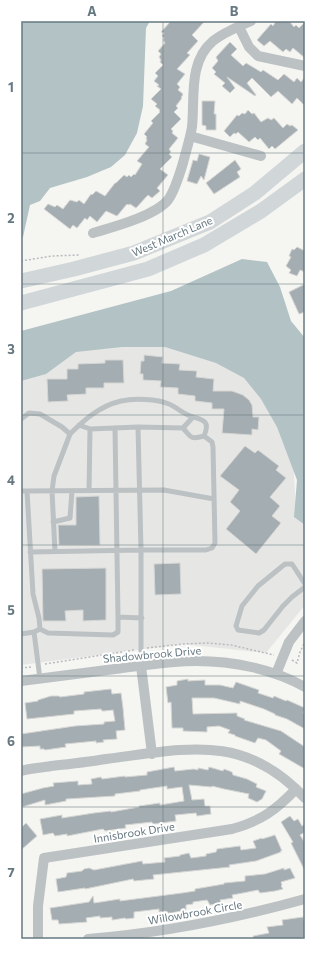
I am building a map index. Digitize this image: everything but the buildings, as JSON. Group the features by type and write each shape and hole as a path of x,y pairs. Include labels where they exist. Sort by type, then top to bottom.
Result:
{"main road":[{"name":"West March Lane","path":"21,281 134,253 210,222 255,193 305,152"},
{"name":"West March Lane","path":"21,303 148,269 204,245 261,212 305,179"}],"street":[{"path":"93,233 140,218 168,200 180,171 190,136 195,75 200,59 208,46 222,35 251,21"},
{"path":"239,27 248,47 258,56 305,66"},
{"path":"190,136 261,156"},
{"path":"276,674 289,642 305,621"},
{"name":"Shadowbrook Drive","path":"21,681 195,661 242,665 276,674 305,687"},
{"path":"141,666 152,754"},
{"path":"21,771 152,754 197,749 214,749 232,753 261,763 275,771 305,798"},
{"name":"Innisbrook Drive","path":"38,939 38,906 44,858 232,829 247,825 272,812 296,789"},
{"name":"Willowbrook Circle","path":"88,939 127,936 197,925 260,912 305,899"}],"lane":[{"path":"55,552 52,491 54,476 70,434 79,425 101,408 121,401 147,399 169,404 188,415 202,419 206,423 207,429 204,436 195,439 189,437 183,428"},
{"path":"21,419 29,413 40,414 62,427 70,434"},
{"path":"79,425 90,429 138,427 183,428 193,417"},
{"path":"138,427 142,618 141,666"},
{"path":"40,628 48,633 113,635 118,632 114,428"},
{"path":"90,429 90,491"},
{"path":"30,552 206,550 212,548 215,543 213,447 212,442 204,436"},
{"path":"21,491 164,490 214,499"},
{"path":"27,491 33,594 40,628"},
{"path":"53,522 70,518 72,491"},
{"path":"305,584 292,564 285,564 258,586 242,606 236,626 238,630 259,632 264,630 283,606 292,597 305,588"},
{"path":"118,617 142,618"},
{"path":"21,634 34,632 40,628"},
{"path":"34,632 40,679"}],"path":[{"path":"21,261 52,256 83,254"}],"shaded area":[{"path":"21,21 150,21 146,28 143,106 137,133 125,155 111,167 87,177 50,188 40,201 30,205 23,237 21,237"},
{"path":"242,259 267,262 280,287 291,321 305,338 305,525 294,517 297,480 277,427 261,399 244,378 216,363 165,347 122,347 76,352 46,374 21,381 21,331 171,291"},
{"path":"134,329 249,375 292,436 296,513 305,524 305,605 266,653 183,644 21,665 21,368 78,344"}]}
